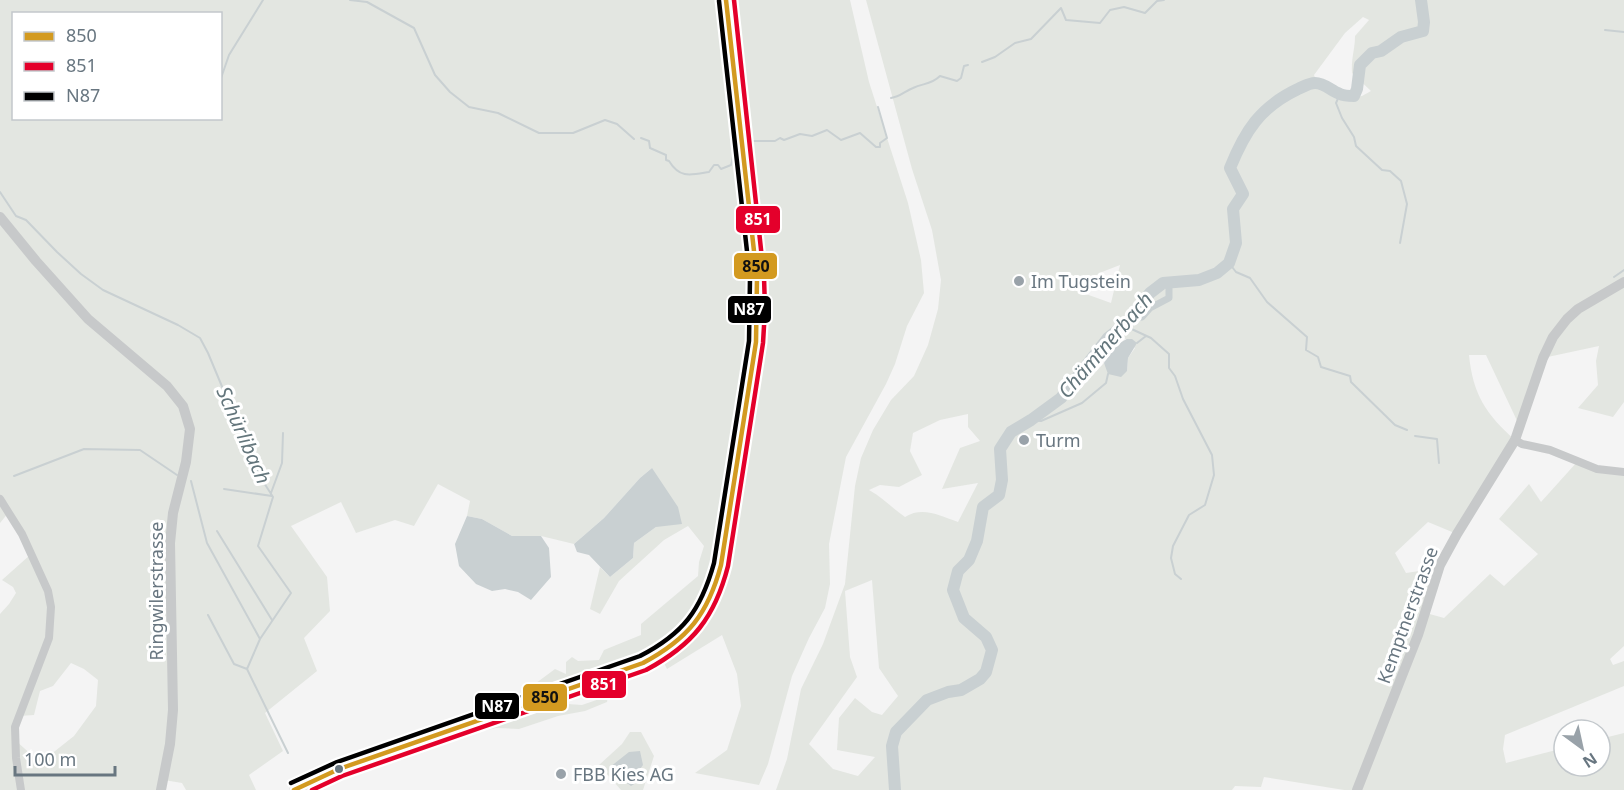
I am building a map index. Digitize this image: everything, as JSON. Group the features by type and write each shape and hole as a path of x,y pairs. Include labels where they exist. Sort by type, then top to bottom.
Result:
{"main road":[{"path":"294,790 339,769 620,672 659,656 686,636 709,603 717,586 756,342 758,309 755,258 726,0"}],"street":[{"name":"Ringwilerstrasse","path":"0,216 75,305 101,331 166,386 187,414 190,444 172,513 170,543 173,710 170,744 161,790"},
{"name":"Kemptnerstrasse","path":"1357,790 1418,635 1437,573 1447,551 1515,440 1543,358 1553,337 1578,309 1624,282"},
{"path":"1515,440 1522,444 1550,450 1597,469 1624,472"},
{"path":"0,498 22,534 48,591 51,607 49,638 15,727 16,758 21,790"}],"shaded area":[{"path":"0,0 850,0 869,82 908,203 921,260 924,293 907,326 886,384 846,457 829,544 830,584 825,608 792,676 768,764 759,785 695,773 727,750 741,706 737,674 722,635 667,669 664,663 683,648 705,625 697,622 721,566 716,558 703,600 695,613 669,639 656,647 441,727 440,725 520,695 555,669 566,674 566,662 572,657 578,661 599,660 604,650 641,635 641,624 698,576 704,546 688,526 664,540 619,581 600,614 590,609 600,567 610,577 633,558 634,543 656,527 652,468 604,518 574,544 541,536 512,536 482,519 467,516 470,501 438,484 414,526 395,520 356,533 341,502 291,526 327,577 330,611 304,638 317,671 265,713 283,751 249,775 256,790 186,790 182,783 164,780 161,790 0,790 0,614 16,593 13,587 2,580 30,555 9,512 0,523","holes":["71,663 84,669 98,680 96,706 74,736 50,755 35,758 14,739 19,716 34,715 40,691 53,686"]},
{"path":"866,0 1624,0 1624,402 1613,417 1578,408 1598,385 1596,361 1599,346 1543,358 1520,427 1486,355 1469,355 1474,382 1483,403 1496,421 1515,440 1457,534 1428,522 1395,553 1406,573 1439,568 1426,613 1444,618 1490,574 1504,586 1538,554 1499,519 1529,484 1541,502 1577,462 1624,472 1624,646 1610,659 1613,665 1624,661 1624,686 1505,735 1503,749 1506,763 1552,751 1552,778 1612,778 1612,736 1624,733 1624,790 1344,790 1264,777 1261,787 1235,786 1232,790 776,790 787,759 801,689 823,644 845,584 855,486 861,458 873,430 891,400 914,376 928,345 938,309 941,280 932,230 912,169","holes":["1363,17 1369,20 1355,36 1352,73 1371,91 1362,96 1338,100 1318,85 1314,75 1345,33","1120,265 1111,303 1072,289 1102,272","1117,331 1135,348 1128,358 1127,371 1106,366 1104,363 1071,399 1067,392 1102,342","968,414 968,427 980,441 960,448 942,489 978,483 958,522 925,512 905,517 869,490 880,485 899,487 922,475 910,451 913,433 940,420","872,580 879,668 898,696 882,715 872,712 855,698 839,718 837,750 875,757 858,776 833,769 809,744 857,677 850,657 845,591"]},
{"path":"1127,339 1132,339 1137,343 1128,358 1127,371 1121,377 1108,374 1104,363 1116,346"},
{"path":"652,468 678,507 682,524 656,527 634,543 633,558 610,577 589,555 577,552 574,544 604,518"},
{"path":"467,516 482,519 512,536 541,536 549,548 551,577 531,600 518,592 505,589 492,591 476,584 459,566 455,544"},
{"path":"608,696 607,702 585,711 558,716 519,729 496,728 467,735 366,768 365,764 541,705 567,699 568,704 582,705"},
{"path":"630,732 641,732 654,756 643,790 621,790 599,765 622,744"},
{"path":"640,751 643,765 637,773 636,783 631,786 617,776 610,767 629,752"}],"waterway":[{"path":"222,75 229,55 263,0"},
{"path":"350,0 367,2 414,28 435,75 450,92 469,107 498,113 539,133 573,133 605,120 617,124 634,139"},
{"path":"982,62 995,57 1015,43 1031,39 1061,8 1066,20 1100,23 1110,10 1124,7 1145,13 1157,1 1164,0"},
{"name":"Chämtnerbach","path":"895,790 892,746 896,732 927,700 961,690 980,679 986,672 992,650 986,637 964,618 953,590 958,571 969,560 977,541 983,507 999,495 1002,480 1000,449 1011,432 1061,398 1108,338 1133,318 1150,293 1163,283 1199,280 1217,273 1229,263 1236,243 1233,209 1243,194 1230,168 1255,121 1285,96 1311,84 1319,83 1342,95 1354,96 1360,65 1372,53 1381,51 1401,37 1423,31 1421,0"},
{"path":"1605,30 1624,32"},
{"path":"891,98 940,76 957,81 961,78 964,66 968,65"},
{"path":"1340,94 1336,103 1354,137 1356,146 1382,170 1390,171 1401,181 1407,204 1400,243"},
{"path":"752,141 775,141 780,138 784,140 800,134 812,136 827,130 841,140 860,133 876,147 880,147 880,143 887,138 878,107"},
{"path":"641,138 649,141 650,148 666,155 666,160 677,171 686,174 709,172 714,165 718,165 721,169 731,165 735,149"},
{"name":"Schürlibach","path":"0,192 16,216 26,220 81,274 103,290 178,325 200,338 208,353 259,475 273,497 258,546 291,593 260,639 247,669 288,753"},
{"path":"1229,263 1236,272 1250,278 1267,302 1307,337 1306,350 1318,357 1321,367 1350,376 1351,382 1395,425 1407,430"},
{"path":"1614,277 1624,270"},
{"path":"1133,318 1142,317 1150,308 1169,298 1169,281"},
{"path":"1125,326 1151,338 1169,354 1169,368 1175,376 1183,399 1212,455 1214,475 1205,505 1189,515 1173,546 1171,558 1175,574 1181,579"},
{"path":"1137,343 1146,336"},
{"path":"1031,420 1041,421 1082,403 1106,383 1108,374"},
{"path":"271,493 282,463 283,433"},
{"path":"1415,436 1437,439 1439,463"},
{"path":"14,476 84,449 140,450 177,475"},
{"path":"191,481 207,543 260,639"},
{"path":"224,489 272,496"},
{"path":"217,531 272,620"},
{"path":"208,615 234,664 247,669"}],"transit line":[{"name":"850","path":"294,790 339,769 643,663 659,654 684,634 710,598 721,565 756,342 757,278 726,0"},
{"name":"851","path":"312,790 342,776 646,670 689,640 709,615 723,584 728,566 763,343 765,309 764,277 734,0"},
{"name":"N87","path":"291,783 337,762 640,656 668,639 688,619 696,607 709,580 714,563 749,341 750,278 719,1"}],"place":[{"name":"Im Tugstein","path":"1019,281"},
{"name":"Turm","path":"1024,440"},
{"name":"FBB Kies AG","path":"561,774"}]}
